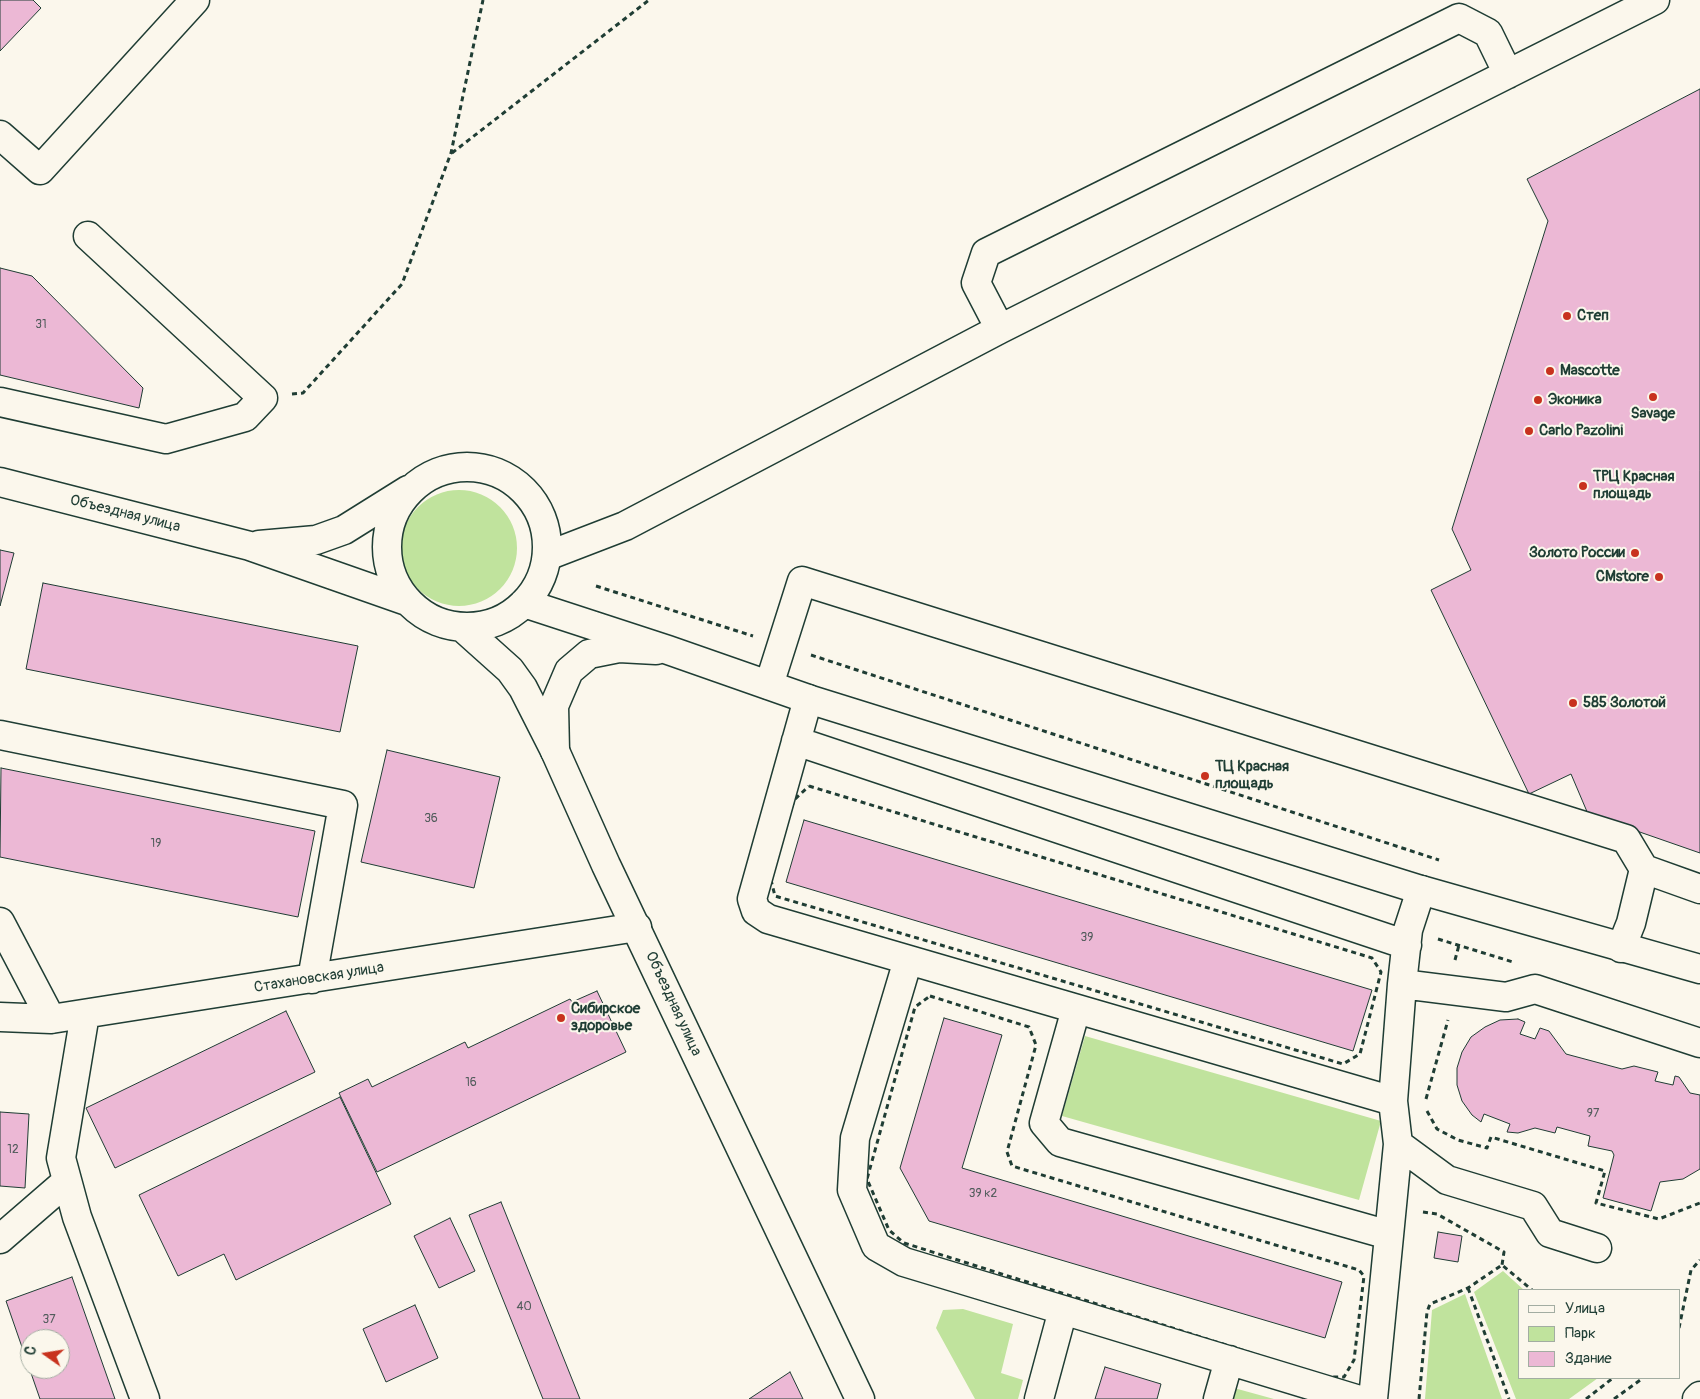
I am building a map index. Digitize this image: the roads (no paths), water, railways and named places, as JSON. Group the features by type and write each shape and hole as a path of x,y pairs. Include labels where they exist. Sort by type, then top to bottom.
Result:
{"main road":[{"path":"0,134 40,170 195,0"},
{"path":"547,556 625,526 1000,329 1655,0"},
{"path":"1000,329 976,283 986,253 1459,18 1488,33 1508,74"},
{"path":"0,402 166,439 245,417 263,398 88,236"},
{"path":"250,546 316,540 344,530 416,485 436,473 458,467 482,468 504,475 523,489 536,508 545,529 547,556 539,582 524,604 506,617 485,625 462,627 442,623 423,614 407,601 393,579 387,554 388,528 398,504 416,485"},
{"name":"Объездная улица","path":"0,482 250,546"},
{"path":"250,546 407,601"},
{"path":"769,685 802,580 1626,839 1644,869 1700,889"},
{"path":"524,604 668,650 808,699 1421,890 1700,969"},
{"name":"Объездная улица","path":"462,627 510,670 523,688 555,751 860,1399"},
{"path":"555,751 554,706 569,671 589,654 618,648 668,650"},
{"path":"808,699 752,899 756,911 768,919 1393,1101"},
{"path":"0,735 343,804 312,979"},
{"path":"796,742 1406,945"},
{"path":"1621,948 1631,923 1644,869"},
{"path":"1373,1399 1398,1144 1393,1101 1391,978 1406,945 1408,930 1421,890"},
{"path":"0,922 51,1019"},
{"name":"Стахановская улица","path":"0,1017 51,1019 637,927"},
{"path":"908,960 855,1138 852,1190 876,1246 904,1262 1356,1399"},
{"path":"1391,978 1506,997 1535,989 1700,1043"},
{"path":"1076,1009 1044,1123 1060,1142 1389,1234"},
{"path":"85,1014 61,1158 77,1217 145,1399"},
{"path":"1398,1144 1447,1180 1533,1206 1550,1233 1597,1248"},
{"path":"0,1239 68,1181"},
{"path":"1039,1399 1063,1310"},
{"path":"1218,1399 1229,1360"},
{"path":"1696,1399 1700,1396"}],"place":[{"name":"Степ","path":"1567,316"},
{"name":"Mascotte","path":"1550,371"},
{"name":"Savage","path":"1653,397"},
{"name":"Эконика","path":"1538,400"},
{"name":"Carlo Pazolini","path":"1529,431"},
{"name":"ТРЦ Красная площадь","path":"1583,486"},
{"name":"Золото России","path":"1635,553"},
{"name":"CMstore","path":"1659,577"},
{"name":"585 Золотой","path":"1573,703"},
{"name":"ТЦ Красная площадь","path":"1205,776"},
{"name":"Сибирское здоровье","path":"561,1018"}]}
